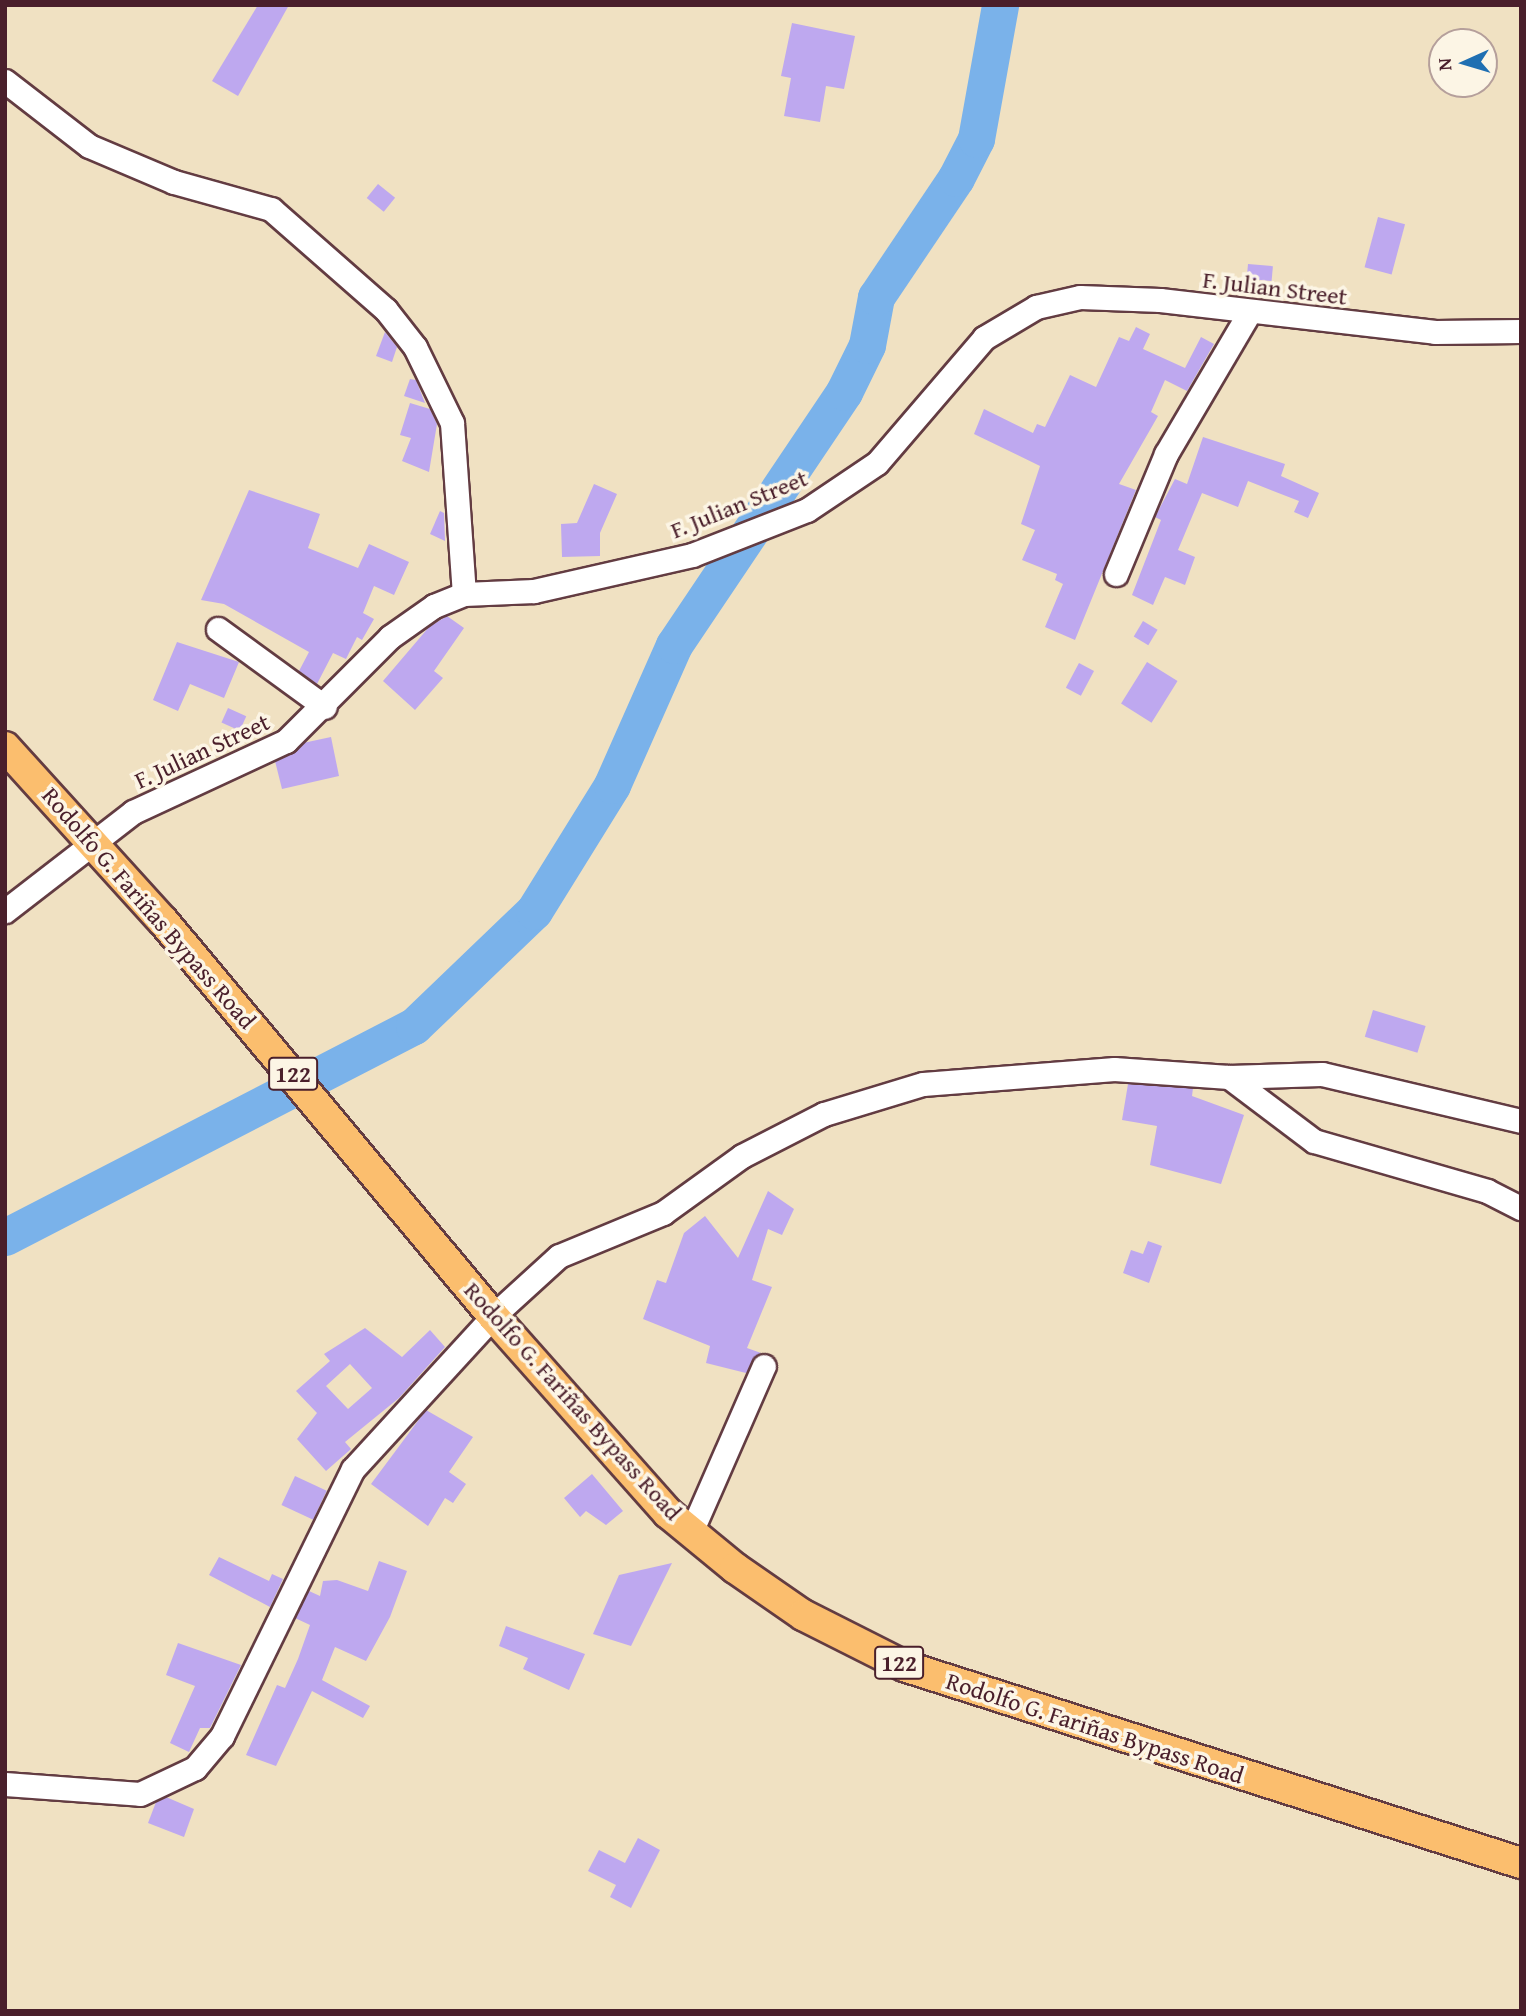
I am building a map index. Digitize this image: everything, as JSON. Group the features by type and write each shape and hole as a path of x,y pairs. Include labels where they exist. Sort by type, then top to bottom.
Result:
{"main road":[{"name":"Rodolfo G. Fariñas Bypass Road","path":"5,747 163,921 424,1227 493,1316 691,1532 803,1615 904,1666 1521,1863"}],"street":[{"path":"5,81 89,146 174,182 271,209 386,310 415,347 452,423 464,594"},
{"name":"F. Julian Street","path":"5,911 93,841 163,797 286,741 325,707 413,618 464,594 534,591 692,555 807,510 877,463 984,338 1036,307 1080,297 1435,332 1521,331"},
{"path":"1116,574 1166,454 1249,313"},
{"path":"218,629 325,707"},
{"path":"5,1784 140,1794 195,1768 222,1736 353,1469 493,1316 559,1256 663,1213 741,1156 871,1096 923,1084 1088,1071 1229,1077 1358,1078 1521,1121"},
{"path":"1229,1077 1314,1141 1487,1191 1521,1208"},
{"path":"691,1532 764,1366"}],"building":[{"path":"258,5 289,5 238,96 212,81"},
{"path":"792,23 855,36 844,89 826,86 820,122 784,116 791,78 781,76"},
{"path":"378,184 395,198 384,212 367,198"},
{"path":"1378,217 1405,224 1392,274 1365,267"},
{"path":"1248,264 1273,266 1272,281 1247,279"},
{"path":"1136,327 1150,334 1143,349 1185,368 1201,337 1214,344 1187,391 1165,380 1151,412 1158,416 1119,484 1136,490 1075,640 1045,627 1063,584 1055,580 1057,574 1022,560 1035,530 1021,524 1040,466 974,434 984,409 1033,433 1037,424 1045,427 1070,375 1096,387 1119,337 1129,341"},
{"path":"385,332 397,347 392,362 376,356"},
{"path":"410,379 416,380 425,403 404,396"},
{"path":"410,403 430,409 437,424 429,472 402,461 411,438 400,435"},
{"path":"1203,437 1285,464 1281,476 1319,493 1308,518 1294,512 1299,501 1248,481 1238,507 1202,493 1178,550 1195,557 1185,585 1165,577 1153,605 1132,595 1161,520 1155,517 1175,479 1187,484"},
{"path":"594,484 617,494 600,533 600,556 562,557 561,524 577,523"},
{"path":"249,490 320,514 308,548 358,568 369,544 409,562 394,595 374,586 363,613 374,619 362,640 357,637 346,659 333,653 317,684 299,671 309,652 224,604 201,600"},
{"path":"440,511 444,513 445,541 430,534"},
{"path":"447,616 464,628 434,671 443,678 415,710 383,681 429,627"},
{"path":"1143,621 1158,630 1148,645 1134,636"},
{"path":"177,642 239,662 224,698 190,684 178,711 153,700"},
{"path":"1147,662 1178,681 1152,723 1121,704"},
{"path":"1079,663 1094,671 1081,696 1066,688"},
{"path":"228,708 246,716 240,731 221,723"},
{"path":"331,737 339,776 282,789 275,761 303,743"},
{"path":"1373,1010 1426,1026 1417,1053 1365,1037"},
{"path":"1128,1084 1193,1088 1192,1096 1244,1115 1221,1184 1150,1165 1157,1126 1122,1120"},
{"path":"768,1191 794,1209 782,1235 768,1229 752,1280 772,1287 747,1348 761,1353 746,1373 706,1363 710,1346 643,1319 657,1280 666,1283 684,1233 705,1216 738,1258"},
{"path":"1148,1241 1162,1246 1149,1283 1123,1273 1131,1250 1143,1254"},
{"path":"365,1328 402,1357 430,1330 445,1347 399,1398 345,1442 351,1449 326,1471 297,1439 317,1413 296,1391 330,1361 324,1354","holes":["350,1364 372,1388 348,1409 326,1386"]},
{"path":"426,1410 473,1437 449,1472 466,1484 453,1503 445,1498 428,1526 371,1484"},
{"path":"592,1474 623,1511 606,1525 586,1511 580,1517 564,1498"},
{"path":"295,1476 327,1491 313,1520 281,1505"},
{"path":"219,1557 269,1581 272,1574 283,1579 270,1607 209,1575"},
{"path":"379,1561 407,1571 390,1617 366,1661 335,1647 322,1680 370,1706 363,1718 312,1691 276,1766 246,1755 277,1685 285,1688 298,1659 310,1625 295,1618 309,1591 320,1596 323,1581 337,1580 368,1591"},
{"path":"672,1563 631,1646 593,1634 619,1575"},
{"path":"506,1626 585,1654 569,1690 523,1669 528,1658 499,1646"},
{"path":"178,1643 241,1665 210,1728 200,1728 189,1752 170,1743 195,1686 166,1675"},
{"path":"166,1797 194,1809 184,1837 148,1823 156,1802"},
{"path":"638,1838 660,1850 631,1908 610,1897 616,1885 588,1871 599,1850 625,1863"}],"waterway":[{"path":"5,1237 414,1026 534,911 612,785 674,645 844,392 867,345 876,297 956,178 976,139 1000,5"}]}
